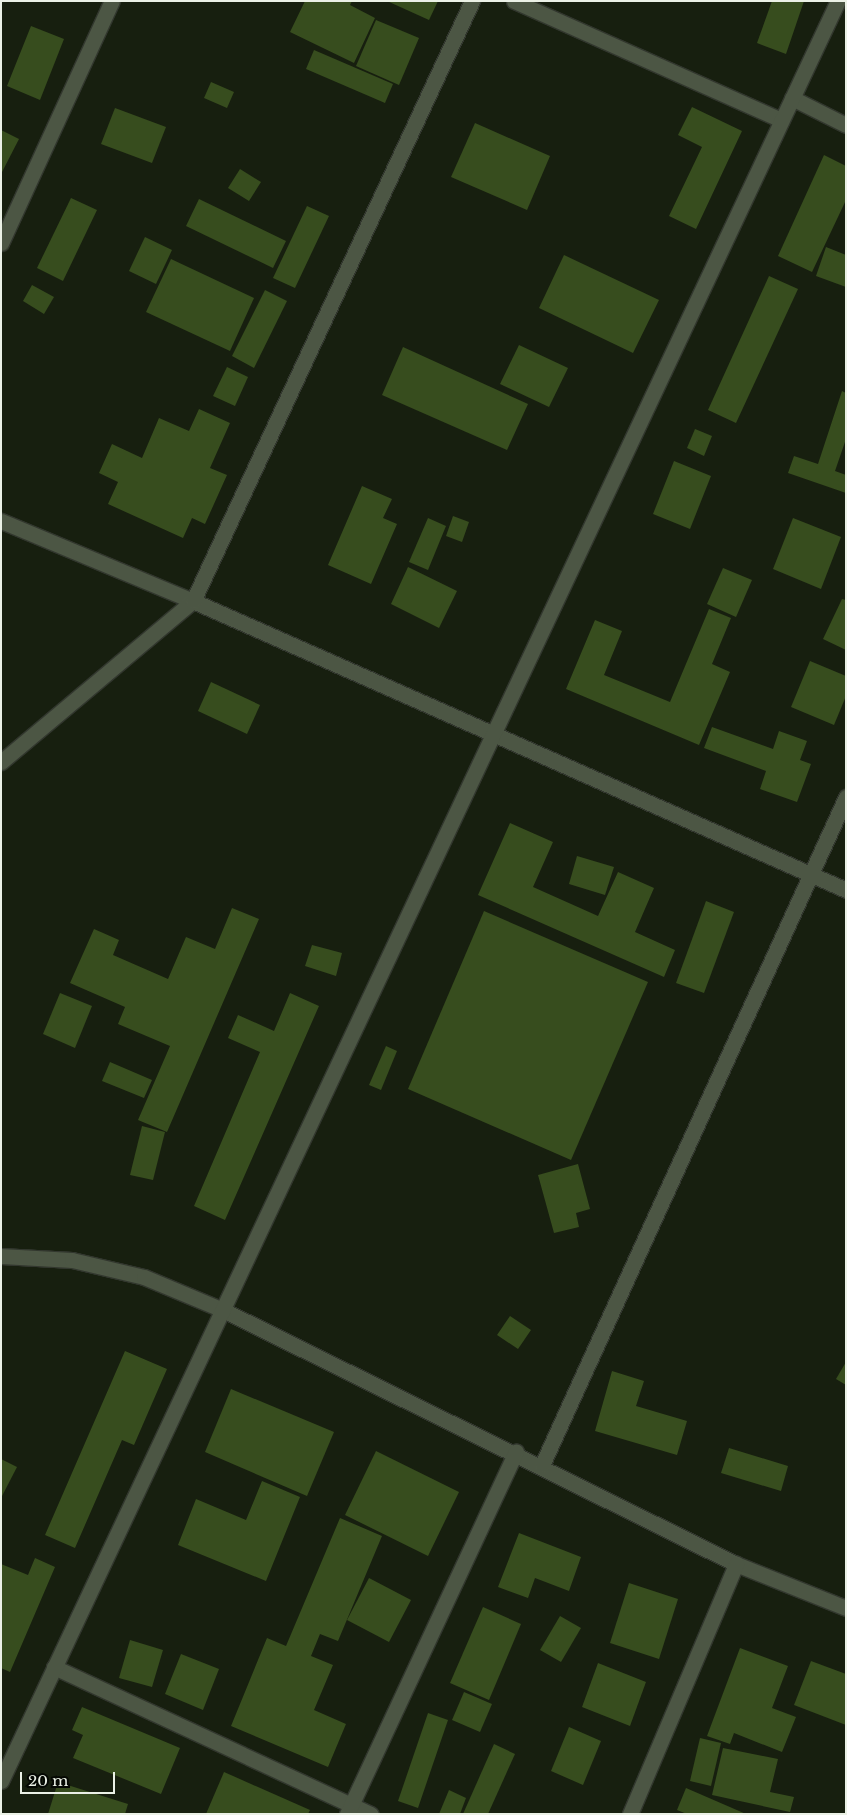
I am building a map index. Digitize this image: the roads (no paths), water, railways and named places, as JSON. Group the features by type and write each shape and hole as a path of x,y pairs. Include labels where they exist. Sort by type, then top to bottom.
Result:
{"street":[{"path":"1,243 112,1"},
{"path":"1,762 193,601 472,1"},
{"path":"514,1 781,120"},
{"path":"1,1781 224,1310 490,735 838,1"},
{"path":"792,98 846,125"},
{"path":"1,521 193,601 490,735 846,890"},
{"path":"542,1464 846,797"},
{"path":"2,1258 72,1260 144,1277 224,1310 542,1464 736,1564 846,1608"},
{"path":"349,1809 516,1452"},
{"path":"630,1814 736,1564"},
{"path":"54,1667 349,1809 371,1814"}]}
